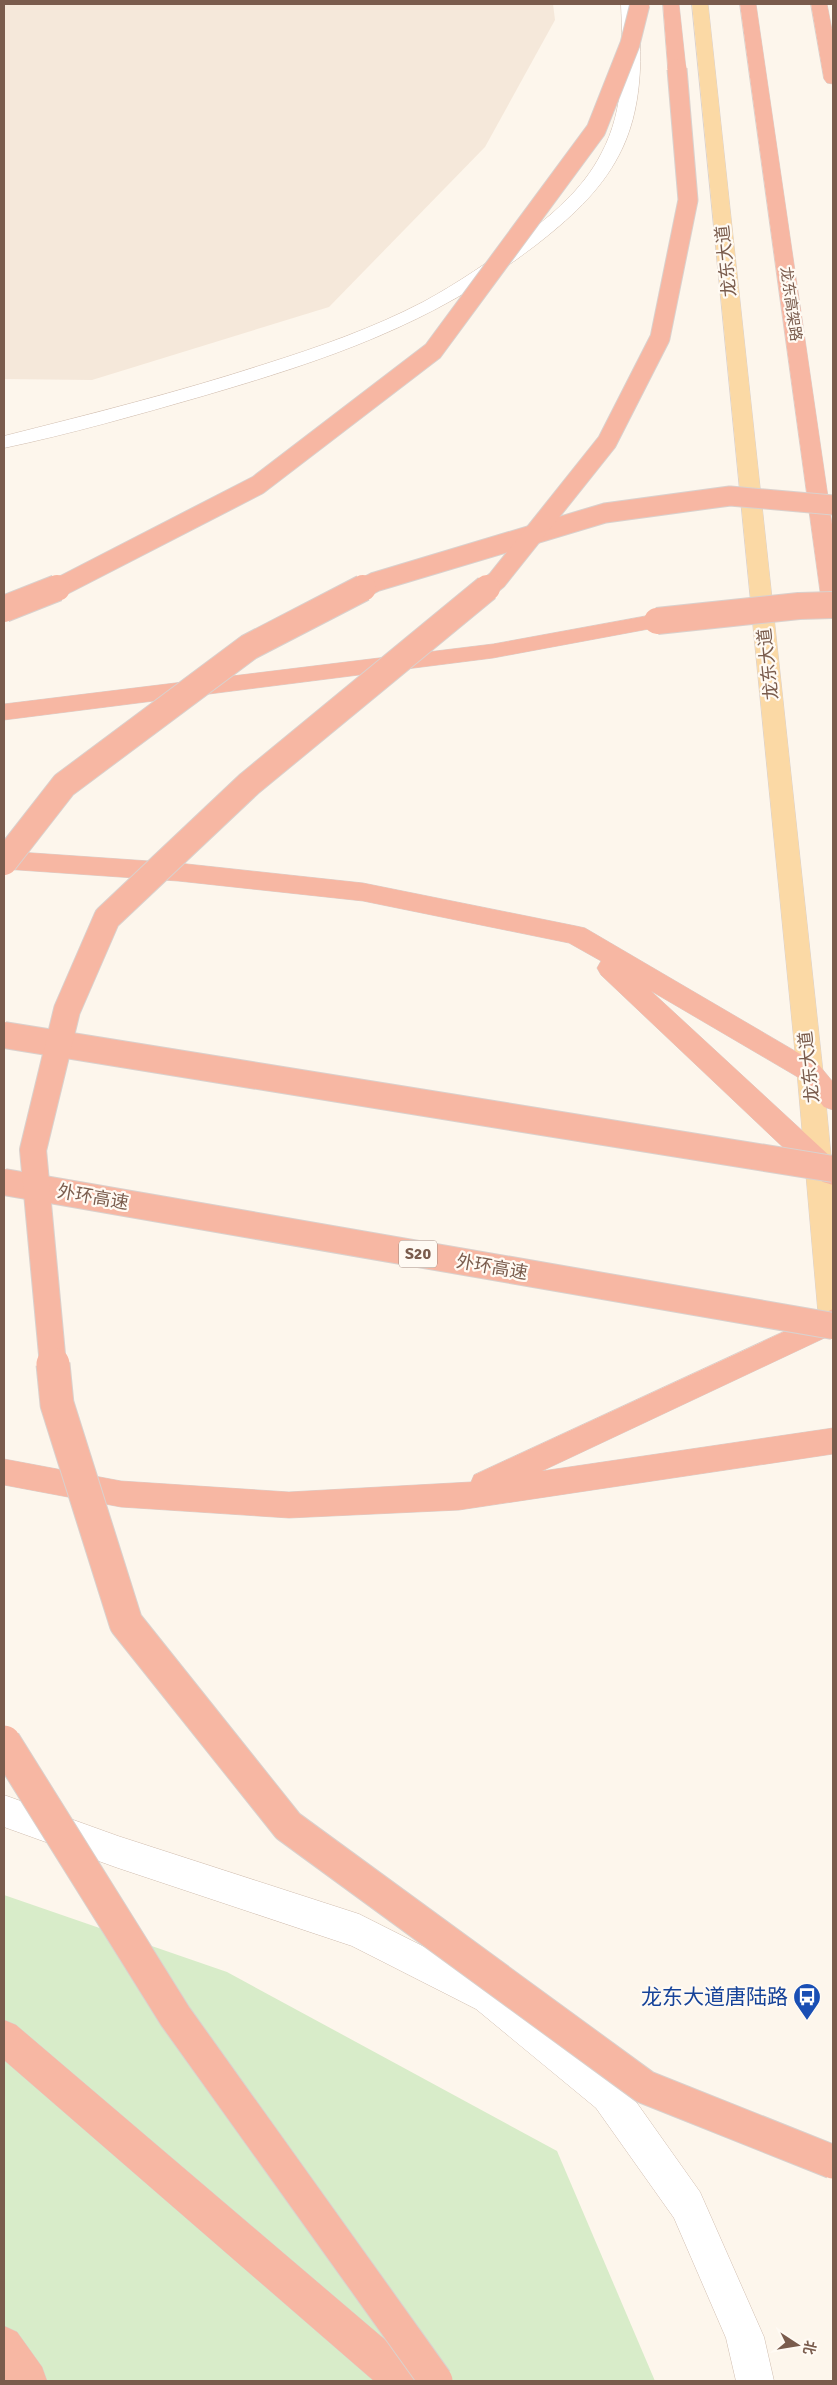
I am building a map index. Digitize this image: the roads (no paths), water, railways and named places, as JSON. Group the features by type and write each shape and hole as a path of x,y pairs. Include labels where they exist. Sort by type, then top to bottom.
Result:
{"highway":[{"path":"4,609 48,593 258,485 433,351 596,130 630,44 640,4"},
{"path":"671,4 688,200 660,338 607,442 497,580 250,784 107,918 66,1010 33,1150 57,1404 126,1623 288,1826 645,2087 833,2162"},
{"name":"龙东高架路","path":"748,4 833,605"},
{"path":"819,4 833,79"},
{"path":"4,861 64,785 249,647 375,582 606,514 730,496 833,505"},
{"path":"4,712 493,651 656,621 799,606 833,605"},
{"path":"4,861 178,872 363,892 576,935 821,1074 833,1100"},
{"path":"576,935 828,1169"},
{"path":"4,1034 828,1169"},
{"name":"外环高速","path":"4,1182 833,1323"},
{"path":"459,1497 833,1323"},
{"path":"4,1472 120,1494 289,1505 459,1497 833,1440"},
{"path":"4,1742 175,2016 436,2381"},
{"path":"4,2037 403,2381"},
{"path":"4,2345 28,2381"}],"main road":[{"name":"龙东大道","path":"700,4 821,1074 828,1169 833,1323"}],"street":[{"path":"4,442 98,419 246,377 340,345 429,307 489,272 547,228 584,193 612,152 627,106 633,39 629,4"},
{"path":"4,1811 118,1852 360,1931 488,1997 609,2095 687,2205 744,2337 755,2381"}],"place":[{"name":"龙东大道唐陆路","path":"807,2021"}]}
